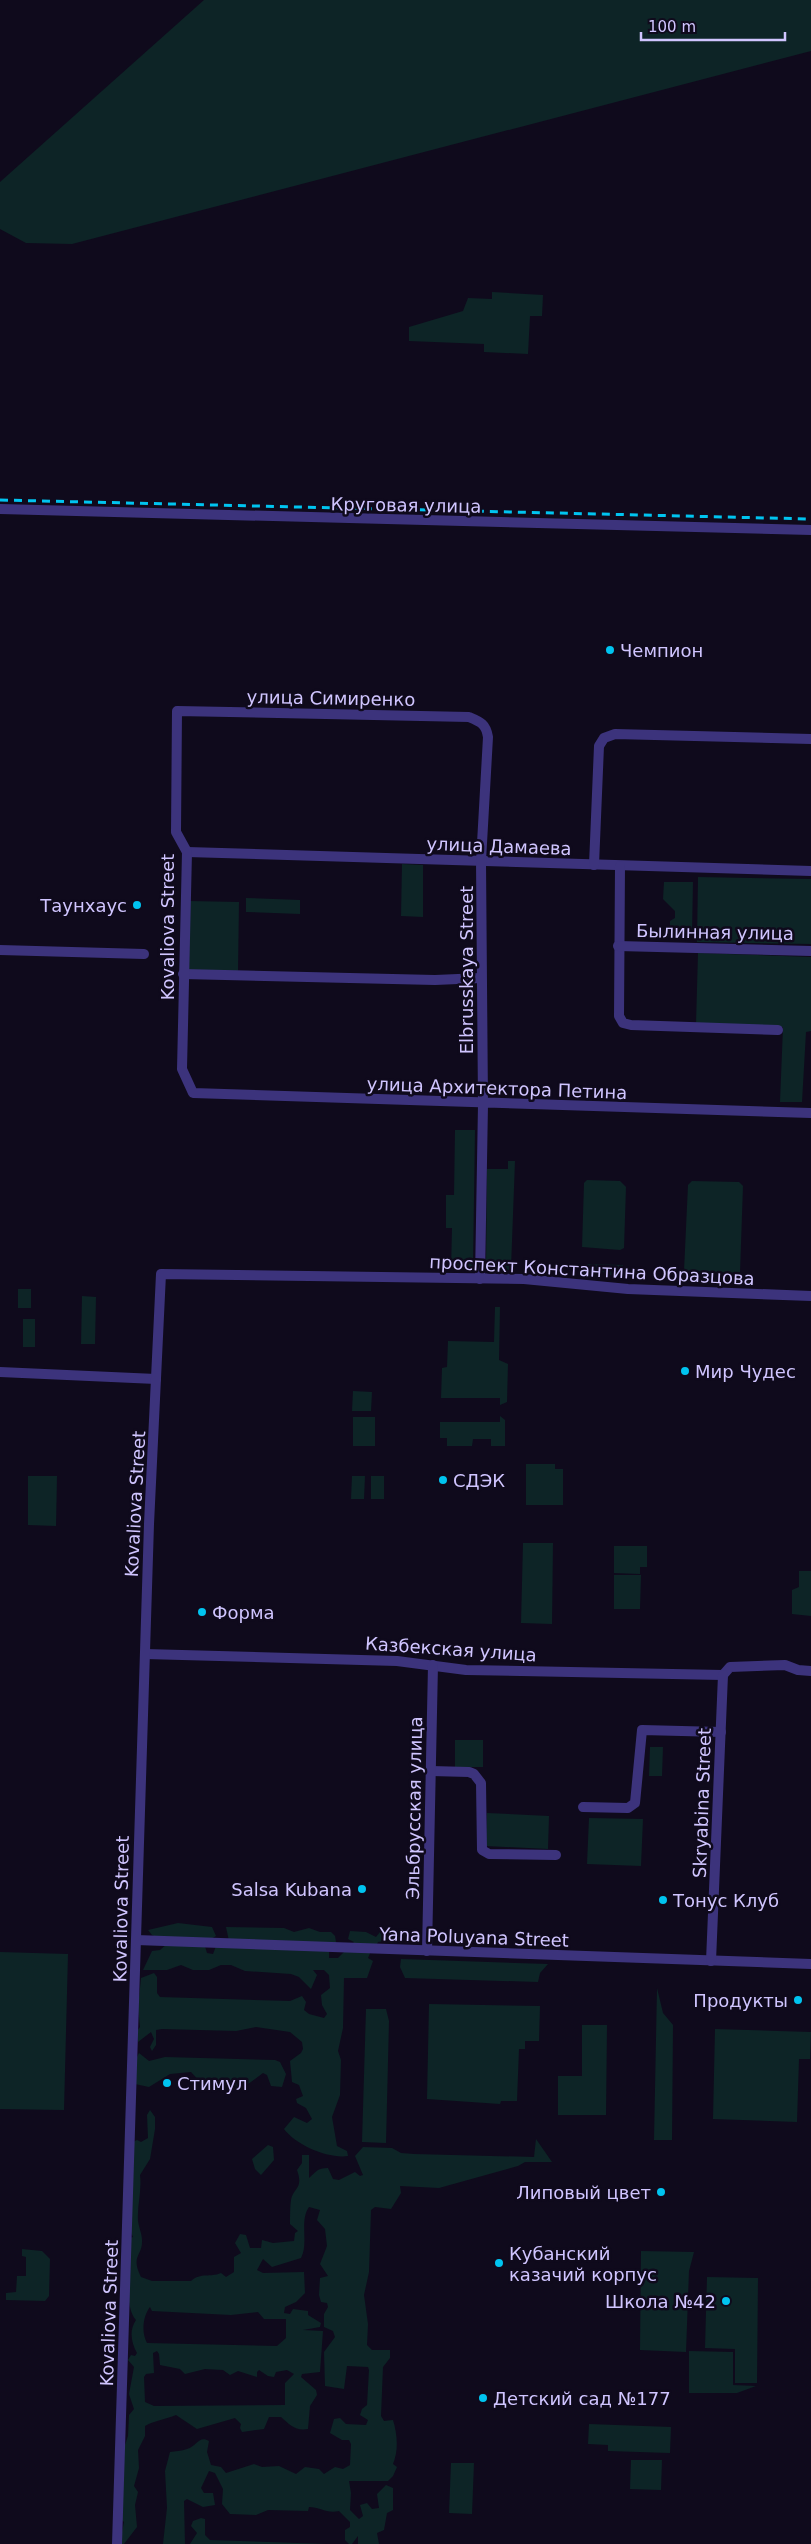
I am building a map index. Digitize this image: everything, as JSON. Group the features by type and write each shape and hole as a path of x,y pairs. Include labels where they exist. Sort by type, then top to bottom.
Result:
{"street":[{"name":"Круговая улица","path":"0,509 811,530"},
{"name":"улица Симиренко","path":"177,711 469,717 483,722"},
{"name":"Kovaliova Street","path":"177,711 176,832 186,852 182,1069 188,1083"},
{"name":"Elbrusskaya Street","path":"480,1279 483,1104 482,861 488,737 483,722"},
{"path":"594,865 599,746 604,738 615,734 811,739"},
{"name":"улица Дамаева","path":"186,852 811,871"},
{"path":"620,866 618,946 619,1016 622,1023 631,1025 778,1030"},
{"name":"Былинная улица","path":"618,946 811,951"},
{"path":"0,950 144,954"},
{"path":"183,974 435,980 481,978"},
{"name":"улица Архитектора Петина","path":"188,1083 193,1093 483,1104 811,1113"},
{"name":"Kovaliova Street","path":"117,2544 145,1654 161,1274"},
{"name":"проспект Константина Образцова","path":"161,1274 524,1279 628,1290 811,1296"},
{"path":"0,1372 156,1379"},
{"name":"Казбекская улица","path":"145,1654 397,1661 466,1670 723,1675 730,1667 785,1665 798,1670 811,1671"},
{"name":"Эльбрусская улица","path":"427,1951 433,1666"},
{"name":"Skryabina Street","path":"711,1961 723,1675"},
{"path":"583,1807 628,1808 635,1803 637,1800 642,1730 721,1732"},
{"path":"431,1771 468,1772 474,1774 481,1783 482,1850 489,1854 556,1855"},
{"name":"Yana Poluyana Street","path":"136,1940 811,1964"}],"green space":[{"path":"204,0 811,0 811,51 72,244 26,243 0,229 0,182"},
{"path":"492,292 543,295 542,316 530,316 528,354 484,352 484,344 409,341 409,327 463,311 468,298 492,299"},
{"path":"402,864 423,865 423,917 401,916"},
{"path":"698,877 811,879 811,944 697,942"},
{"path":"664,882 693,882 692,934 670,934 670,921 675,918 675,911 663,899"},
{"path":"246,898 300,900 300,914 246,912"},
{"path":"189,901 239,902 238,971 188,970"},
{"path":"698,953 811,957 811,1031 806,1032 802,1102 780,1102 783,1027 696,1024"},
{"path":"455,1130 475,1130 473,1266 470,1270 451,1270 452,1228 446,1228 446,1195 454,1195"},
{"path":"508,1161 515,1161 511,1268 510,1270 490,1270 486,1266 487,1169 508,1169"},
{"path":"587,1180 620,1181 626,1187 624,1248 620,1250 582,1247 584,1183"},
{"path":"692,1181 739,1182 743,1186 740,1273 684,1271 688,1185"},
{"path":"581,1264 623,1265 623,1272 620,1276 607,1275 603,1272 583,1274"},
{"path":"18,1289 31,1289 31,1308 18,1308"},
{"path":"82,1296 96,1297 95,1344 81,1344"},
{"path":"495,1307 500,1307 499,1360 508,1364 507,1402 500,1405 500,1398 441,1398 442,1368 447,1367 448,1341 494,1342"},
{"path":"23,1319 35,1319 35,1347 23,1347"},
{"path":"353,1391 372,1392 371,1411 352,1411"},
{"path":"500,1416 505,1420 505,1446 491,1446 491,1439 473,1439 472,1446 447,1446 447,1438 440,1438 440,1422 500,1422"},
{"path":"353,1417 375,1417 375,1446 353,1446"},
{"path":"526,1464 555,1464 555,1469 563,1469 563,1505 526,1505"},
{"path":"28,1476 57,1476 56,1526 28,1525"},
{"path":"352,1476 365,1476 364,1499 351,1499"},
{"path":"371,1476 384,1476 384,1499 371,1499"},
{"path":"523,1543 553,1543 552,1624 521,1623"},
{"path":"614,1546 647,1546 647,1567 640,1567 640,1574 614,1573"},
{"path":"799,1571 811,1571 811,1616 792,1614 792,1590 799,1587"},
{"path":"614,1575 641,1575 640,1609 614,1609"},
{"path":"455,1740 483,1740 483,1767 455,1767"},
{"path":"650,1747 663,1747 662,1776 649,1776"},
{"path":"487,1813 549,1816 548,1849 486,1846"},
{"path":"589,1818 643,1819 641,1866 587,1864"},
{"path":"178,1923 212,1927 216,1936 204,1943 207,1953 213,1954 218,1941 229,1941 226,1927 284,1928 294,1932 309,1928 320,1932 331,1932 335,1936 337,1948 329,1949 329,1958 338,1958 354,1942 348,1939 350,1931 366,1932 376,1937 380,1932 386,1938 384,1941 378,1942 375,1949 371,1951 368,1958 373,1961 367,1978 344,1978 343,2028 338,2051 341,2060 340,2095 332,2117 337,2146 347,2151 348,2156 331,2155 313,2150 289,2135 284,2129 294,2117 307,2123 312,2119 306,2108 297,2103 296,2099 303,2096 299,2085 292,2082 290,2061 301,2053 303,2049 302,2042 290,2032 256,2027 236,2031 162,2029 156,2030 156,2045 152,2051 150,2047 154,2039 151,2032 138,2042 137,2031 140,2027 138,2008 141,1978 154,1973 157,1977 157,1993 160,1997 290,2001 302,1996 306,2002 304,2010 309,2014 324,2018 327,2014 322,2005 321,1995 330,1988 329,1975 324,1970 313,1970 317,1975 311,1989 299,1977 291,1974 245,1971 231,1965 221,1965 209,1970 193,1970 181,1965 167,1970 143,1970 152,1951 160,1950 168,1943 152,1935 148,1930"},
{"path":"0,1952 68,1954 64,2110 0,2109"},
{"path":"401,1959 548,1964 540,1973 538,1982 405,1978 400,1967"},
{"path":"657,1988 663,2013 673,2025 672,2140 654,2140"},
{"path":"429,2004 540,2006 539,2041 525,2041 525,2049 519,2049 517,2101 501,2101 500,2104 427,2099"},
{"path":"366,2009 386,2009 389,2021 386,2143 362,2142"},
{"path":"582,2025 607,2025 606,2115 558,2115 558,2076 582,2076"},
{"path":"715,2029 811,2032 810,2059 799,2059 797,2122 713,2119"},
{"path":"139,2053 149,2061 165,2057 275,2060 280,2062 286,2074 282,2087 271,2086 267,2075 263,2073 244,2087 209,2088 202,2084 191,2072 170,2074 149,2087 135,2084 135,2061"},
{"path":"150,2110 155,2117 155,2129 150,2159 140,2175 138,2221 142,2235 142,2245 137,2264 141,2277 152,2281 191,2281 198,2277 221,2273 226,2277 234,2272 234,2257 241,2253 235,2243 240,2234 246,2235 250,2248 261,2248 262,2240 273,2243 294,2241 295,2233 298,2231 290,2224 291,2203 292,2196 299,2185 297,2170 302,2163 302,2155 309,2155 309,2178 315,2172 328,2168 333,2179 339,2180 355,2172 360,2176 363,2175 355,2156 363,2147 392,2148 401,2153 414,2154 534,2157 536,2139 552,2162 525,2162 518,2166 439,2188 400,2186 401,2193 391,2209 375,2207 371,2210 369,2272 364,2295 368,2324 367,2345 372,2350 390,2350 390,2358 383,2367 381,2416 384,2421 393,2420 397,2442 393,2464 397,2467 393,2476 388,2481 349,2481 351,2493 350,2510 359,2519 363,2516 360,2505 367,2503 372,2509 379,2508 377,2494 386,2485 393,2488 393,2510 387,2513 384,2530 377,2533 379,2544 358,2544 358,2536 352,2544 349,2544 345,2540 345,2530 350,2527 350,2522 339,2511 331,2512 309,2507 308,2511 268,2510 256,2515 230,2514 222,2504 223,2489 215,2473 209,2471 201,2488 204,2493 213,2493 215,2505 203,2507 187,2499 184,2501 185,2544 163,2544 167,2508 165,2471 170,2452 190,2448 200,2440 206,2439 209,2441 207,2452 211,2465 221,2467 226,2473 254,2464 262,2467 279,2466 296,2474 305,2467 319,2469 324,2474 335,2467 343,2469 350,2465 351,2444 349,2440 342,2440 330,2433 334,2419 340,2418 346,2424 366,2425 368,2420 360,2415 362,2409 367,2405 369,2370 368,2367 347,2366 344,2389 325,2386 324,2352 335,2337 333,2331 324,2327 324,2314 328,2307 327,2303 321,2302 319,2295 320,2278 328,2276 320,2264 327,2246 325,2229 317,2220 320,2210 309,2207 305,2219 304,2246 301,2258 272,2267 263,2259 257,2270 263,2273 304,2272 305,2293 296,2302 285,2307 284,2313 290,2314 293,2309 308,2311 308,2315 321,2323 320,2327 303,2330 323,2331 320,2372 302,2374 301,2377 316,2390 317,2395 310,2406 308,2429 296,2428 281,2417 269,2417 264,2429 242,2432 241,2424 235,2418 197,2429 176,2415 145,2426 145,2436 138,2450 139,2468 134,2486 138,2492 135,2505 137,2527 124,2544 115,2544 122,2532 124,2522 121,2519 123,2451 128,2436 129,2415 134,2409 129,2394 134,2367 128,2360 131,2355 135,2356 137,2353 133,2345 132,2336 132,2328 136,2320 129,2304 128,2293 129,2238 133,2237 129,2228 133,2142 137,2140 141,2142 148,2138 147,2115","holes":["150,2307 152,2311 231,2315 258,2312 264,2319 286,2319 286,2338 277,2346 147,2343 144,2334 144,2324","157,2351 160,2365 180,2369 185,2374 205,2369 223,2370 230,2375 238,2371 257,2377 259,2370 268,2376 274,2377 276,2372 287,2370 294,2374 285,2383 285,2405 154,2406 145,2402 144,2377 146,2374 154,2373 153,2353"]},
{"path":"268,2145 273,2147 274,2160 261,2175 255,2169 252,2159"},
{"path":"22,2249 42,2251 50,2259 49,2296 45,2301 6,2300 6,2293 16,2292 17,2276 26,2276 26,2257 22,2256"},
{"path":"641,2251 694,2252 689,2271 686,2352 640,2350"},
{"path":"707,2277 758,2278 757,2383 735,2383 735,2349 705,2348"},
{"path":"689,2351 733,2352 733,2385 756,2386 737,2393 689,2393"},
{"path":"589,2424 671,2427 670,2453 608,2451 608,2445 588,2444"},
{"path":"631,2460 662,2460 661,2490 630,2489"},
{"path":"451,2463 474,2463 472,2514 449,2513"},
{"path":"201,2518 205,2519 205,2535 210,2540 327,2544 190,2544 197,2533 191,2526 193,2521"}],"railway":[{"path":"0,500 811,519"}],"place":[{"name":"Чемпион","path":"610,650"},
{"name":"Таунхаус","path":"137,905"},
{"name":"Мир Чудес","path":"685,1371"},
{"name":"СДЭК","path":"443,1480"},
{"name":"Форма","path":"202,1612"},
{"name":"Salsa Kubana","path":"362,1889"},
{"name":"Тонус Клуб","path":"663,1900"},
{"name":"Продукты","path":"798,2000"},
{"name":"Стимул","path":"167,2083"},
{"name":"Липовый цвет","path":"661,2192"},
{"name":"Кубанский казачий корпус","path":"499,2263"},
{"name":"Школа №42","path":"726,2301"},
{"name":"Детский сад №177","path":"483,2398"}]}
